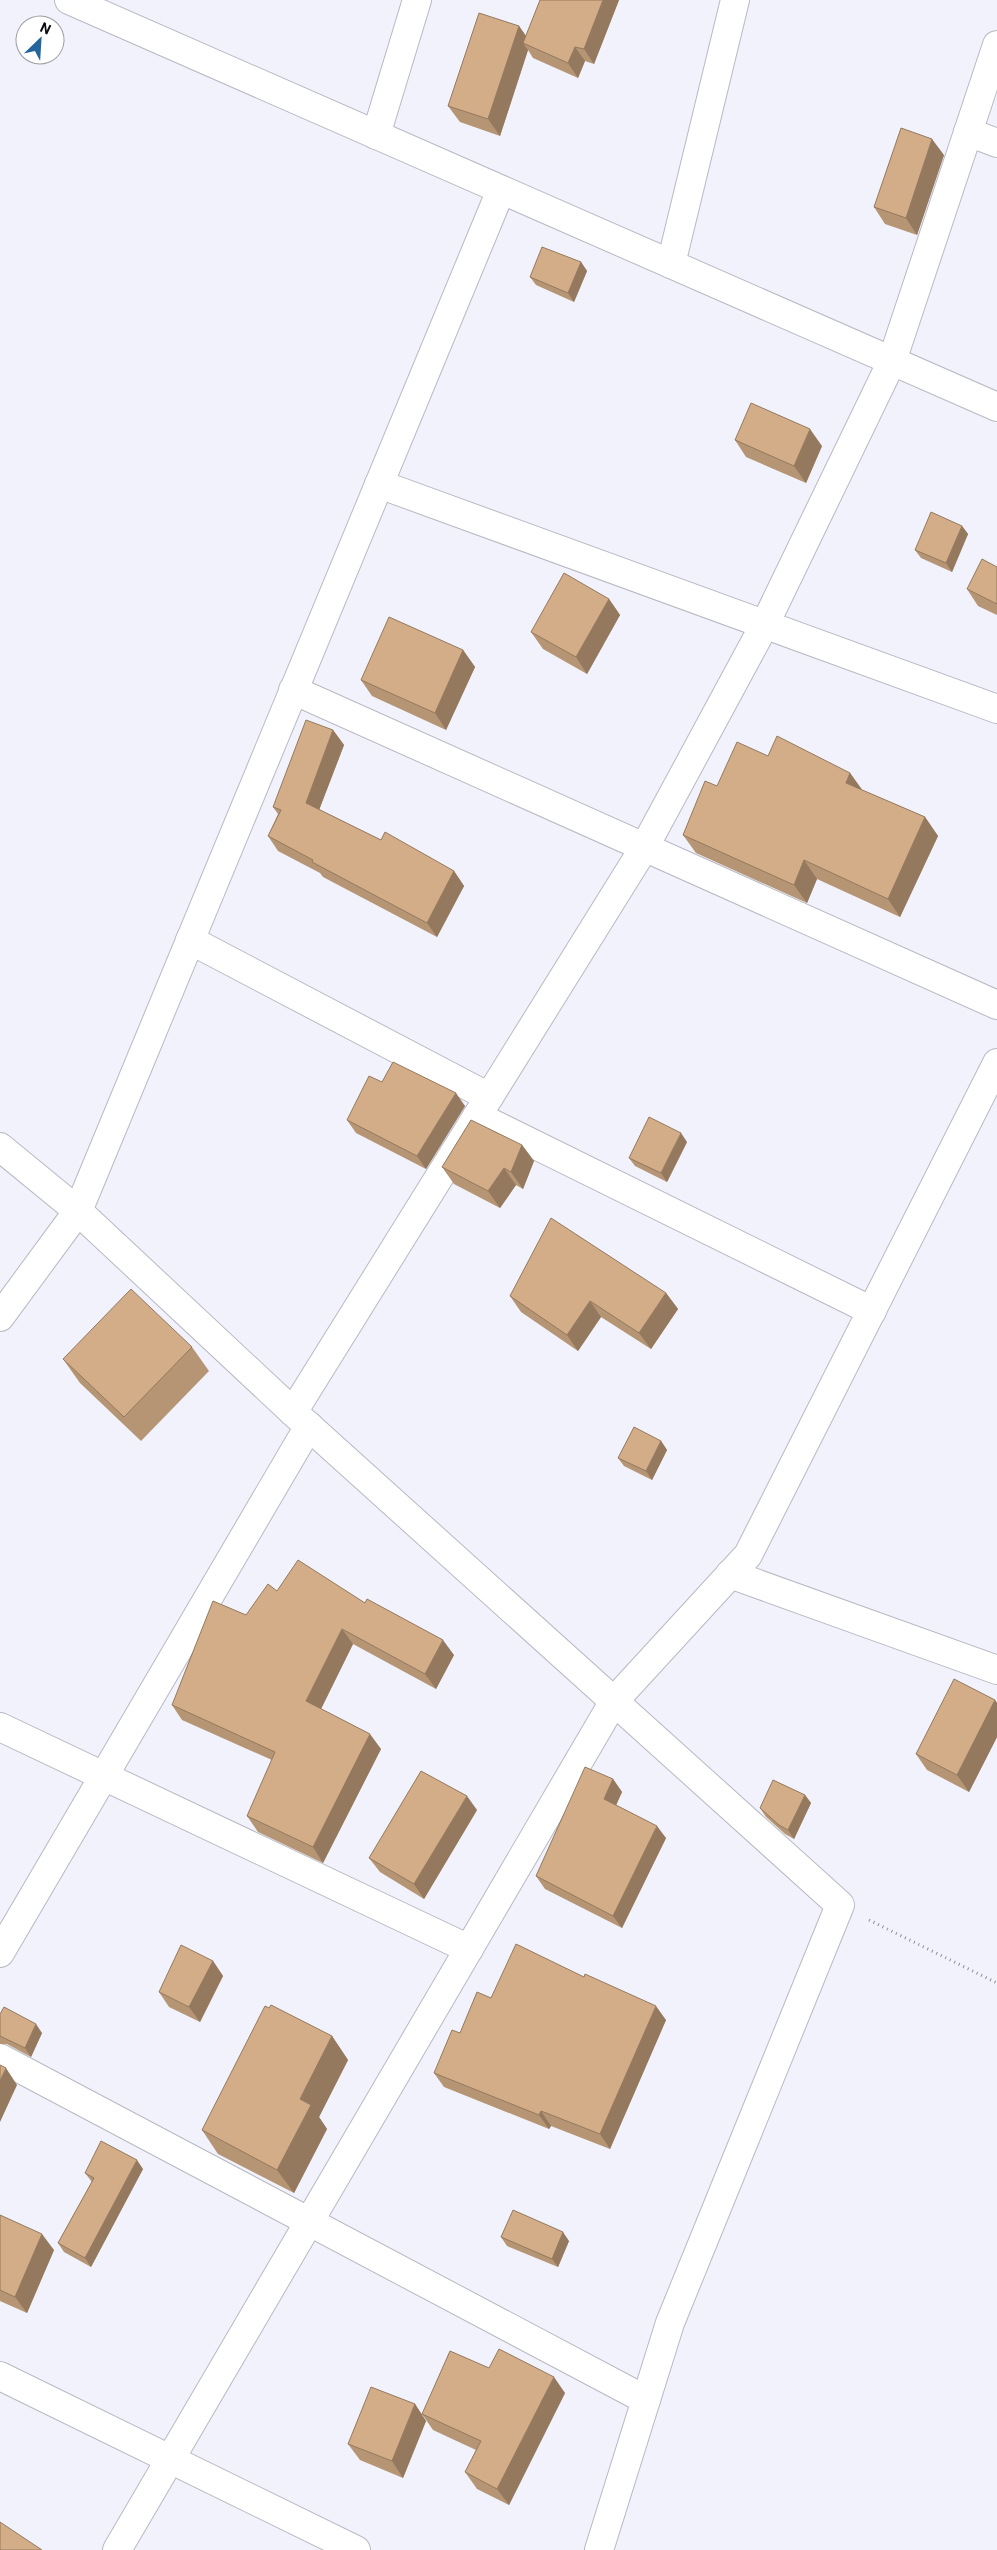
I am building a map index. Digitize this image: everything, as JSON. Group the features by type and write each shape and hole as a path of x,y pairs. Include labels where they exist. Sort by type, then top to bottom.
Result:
{"street":[{"path":"376,135 417,0"},
{"path":"671,264 735,0"},
{"path":"84,3 376,135 997,407"},
{"path":"0,1953 104,1776 302,1419 483,1106 644,848 764,624 892,361 997,45"},
{"path":"968,132 997,144"},
{"path":"0,1317 78,1211 501,190"},
{"path":"379,484 997,709"},
{"path":"293,690 997,1005"},
{"path":"190,940 483,1106 872,1311"},
{"path":"117,2550 614,1701 748,1554 997,1063"},
{"path":"0,1147 78,1211 302,1419 840,1905 670,2323 599,2550"},
{"path":"730,1574 997,1670"},
{"path":"0,1727 469,1949"},
{"path":"0,2058 646,2400"},
{"path":"0,2376 356,2550"}],"path":[{"path":"840,1905 997,1983"}],"building":[{"path":"540,0 603,0 584,49 575,47 568,63 523,43"},
{"path":"479,13 519,26 488,119 448,106"},
{"path":"901,128 932,139 906,218 874,207"},
{"path":"542,247 581,262 568,293 530,277"},
{"path":"751,403 810,429 794,466 735,440"},
{"path":"931,512 962,526 946,563 915,550"},
{"path":"982,559 997,567 997,604 967,589"},
{"path":"564,573 609,599 576,657 531,632"},
{"path":"389,617 463,650 435,713 361,680"},
{"path":"306,720 333,730 306,803 381,840 385,832 454,871 427,923 312,862 313,860 268,836 281,810 273,807"},
{"path":"777,736 850,773 846,783 925,817 888,899 804,860 794,885 683,835 705,781 717,786 737,742 768,756"},
{"path":"393,1062 456,1093 417,1156 347,1120 369,1076 382,1082"},
{"path":"649,1117 681,1133 661,1173 629,1158"},
{"path":"471,1120 522,1145 511,1172 504,1168 488,1191 442,1167"},
{"path":"551,1218 666,1293 639,1333 590,1301 567,1335 510,1296"},
{"path":"131,1289 192,1347 124,1417 63,1359"},
{"path":"634,1427 661,1441 646,1471 618,1458"},
{"path":"298,1560 365,1603 367,1599 443,1640 425,1674 342,1629 306,1701 370,1734 313,1847 247,1816 275,1752 172,1705 213,1601 246,1615 268,1584 277,1591"},
{"path":"954,1679 995,1700 957,1775 916,1754"},
{"path":"585,1767 613,1779 604,1799 657,1826 613,1916 536,1876"},
{"path":"421,1771 467,1796 414,1884 369,1858"},
{"path":"773,1780 805,1795 788,1830 779,1825 760,1808"},
{"path":"516,1944 584,1977 585,1974 656,2006 600,2134 541,2111 539,2115 434,2073 452,2030 460,2033 477,1992 491,1998"},
{"path":"181,1945 213,1961 189,2007 159,1992"},
{"path":"271,2005 332,2036 300,2099 311,2105 277,2170 202,2130 265,2006 269,2008"},
{"path":"4,2007 36,2024 25,2048 0,2036 0,2014"},
{"path":"0,2065 6,2068 0,2081"},
{"path":"101,2141 137,2160 85,2258 58,2243 94,2178 85,2173"},
{"path":"513,2210 563,2232 552,2259 501,2237"},
{"path":"0,2215 42,2234 15,2297 0,2290"},
{"path":"499,2349 554,2377 497,2489 465,2472 481,2441 422,2414 450,2351 489,2368"},
{"path":"371,2387 415,2404 392,2461 348,2444"},
{"path":"0,2522 42,2550 0,2550"}]}
